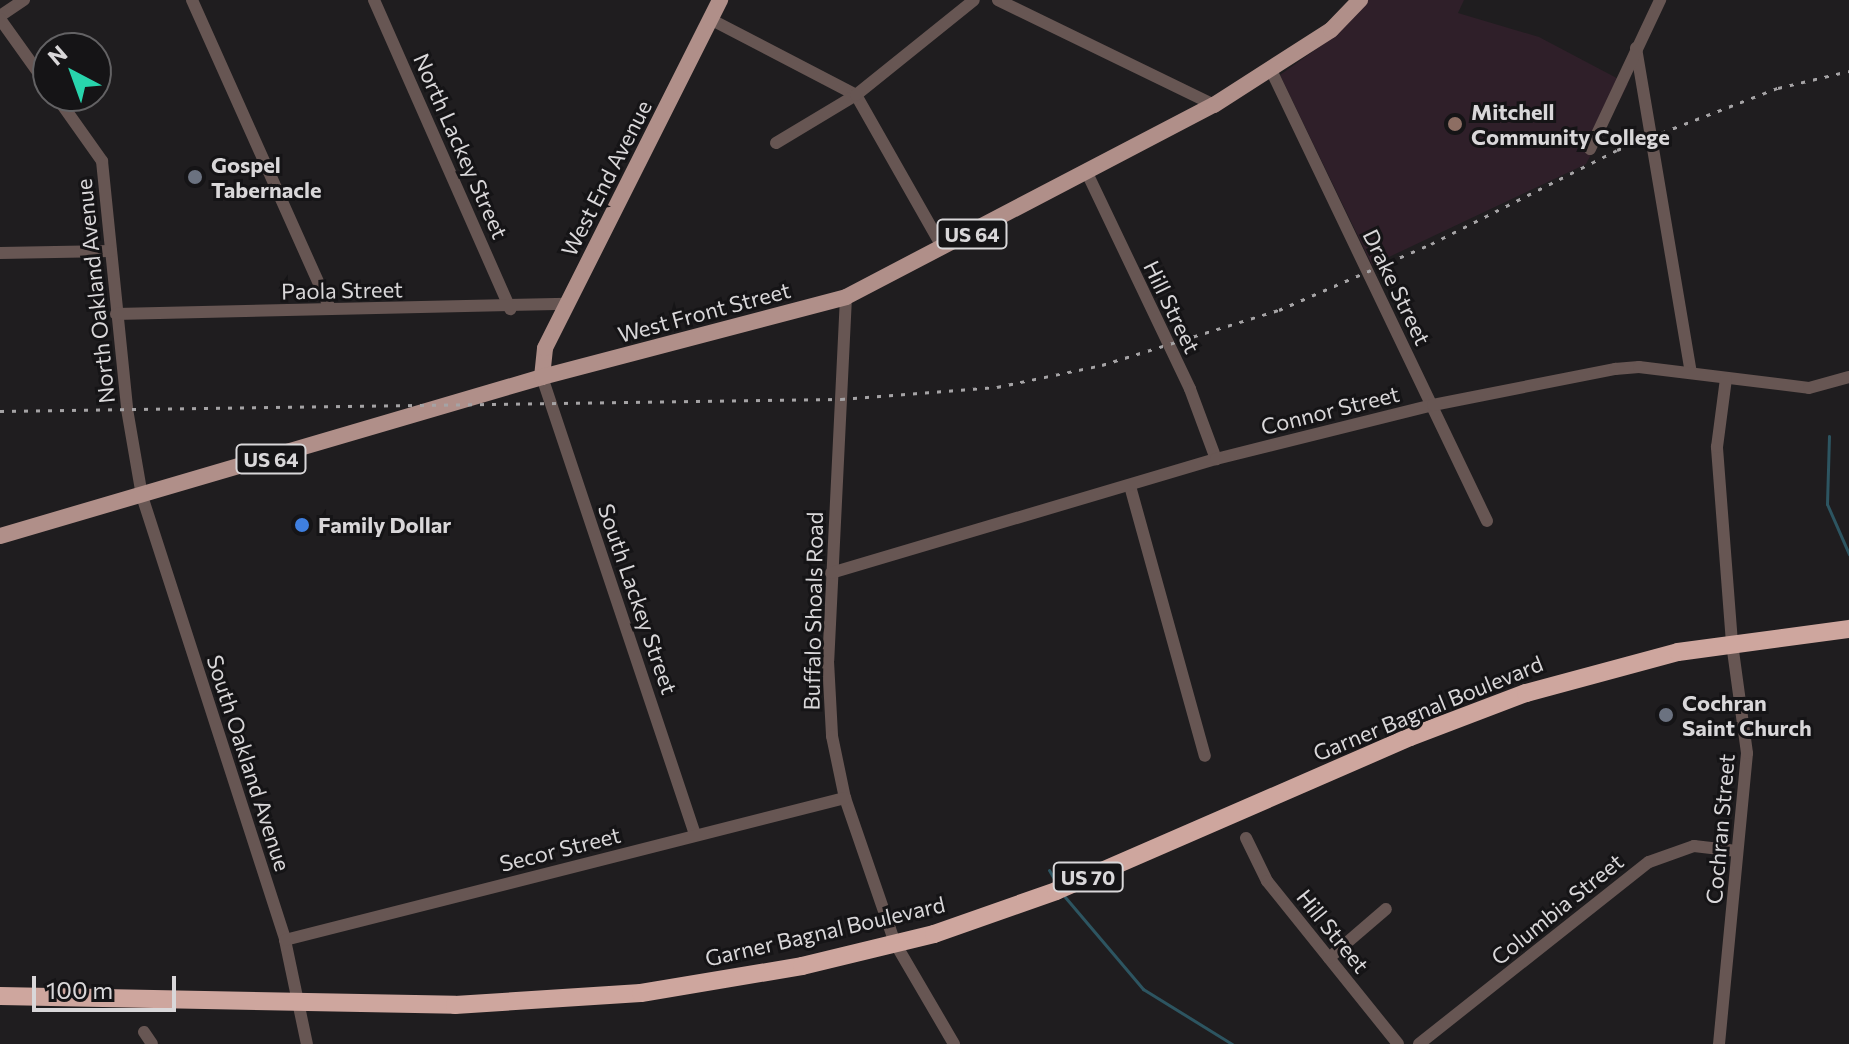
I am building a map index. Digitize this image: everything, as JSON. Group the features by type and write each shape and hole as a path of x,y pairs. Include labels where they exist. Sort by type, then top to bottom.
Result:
{"highway":[{"name":"Garner Bagnal Boulevard","path":"0,996 299,999 455,1005 627,994 802,966 895,943 1056,891 1526,693 1625,663 1732,643 1849,629"}],"main road":[{"name":"West End Avenue","path":"542,377 545,348 720,0"},
{"name":"West Front Street","path":"0,536 542,377 846,297 1088,175 1214,105 1331,30 1360,0"}],"street":[{"path":"24,0 0,17 32,63"},
{"path":"192,0 330,309"},
{"name":"North Lackey Street","path":"374,0 510,309"},
{"path":"776,143 856,95 974,0"},
{"path":"998,0 1214,105"},
{"path":"1590,149 1660,0"},
{"path":"710,19 856,95 943,248"},
{"path":"1636,48 1691,372"},
{"name":"Drake Street","path":"1271,70 1487,521"},
{"name":"North Oakland Avenue","path":"67,112 102,161 116,314 142,496"},
{"name":"Hill Street","path":"1088,175 1190,389 1216,459"},
{"path":"0,253 111,251"},
{"name":"Buffalo Shoals Road","path":"846,297 831,573 830,710 845,798 895,943 954,1044"},
{"name":"Paola Street","path":"116,314 510,309 568,304"},
{"name":"Connor Street","path":"831,573 1216,459 1433,405 1615,369 1691,372 1809,388 1849,377"},
{"name":"South Lackey Street","path":"542,377 695,835"},
{"name":"Cochran Street","path":"1719,1044 1747,753 1732,643 1717,447 1726,379"},
{"path":"1130,486 1205,756"},
{"name":"South Oakland Avenue","path":"142,496 285,940 307,1044"},
{"name":"Secor Street","path":"285,940 845,798"},
{"name":"Hill Street","path":"1246,838 1267,881 1398,1044"},
{"name":"Columbia Street","path":"1419,1044 1649,862 1694,846 1737,851"},
{"path":"1329,958 1386,909"},
{"path":"144,1032 152,1044"}],"shaded area":[{"name":"Mitchell Community College","path":"1366,0 1464,0 1458,13 1539,37 1628,84 1586,164 1372,265 1280,75 1322,45"}],"waterway":[{"path":"1829,436 1827,504 1849,554"},
{"path":"1049,870 1057,884"},
{"path":"1065,897 1143,989 1232,1044"}],"railway":[{"path":"0,411 841,399 997,387 1102,365 1279,310 1431,244 1617,150 1778,88 1849,71"}],"place":[{"name":"Mitchell Community College","path":"1455,124"},
{"name":"Gospel Tabernacle","path":"195,177"},
{"name":"Family Dollar","path":"302,525"},
{"name":"Cochran Saint Church","path":"1666,715"}]}
